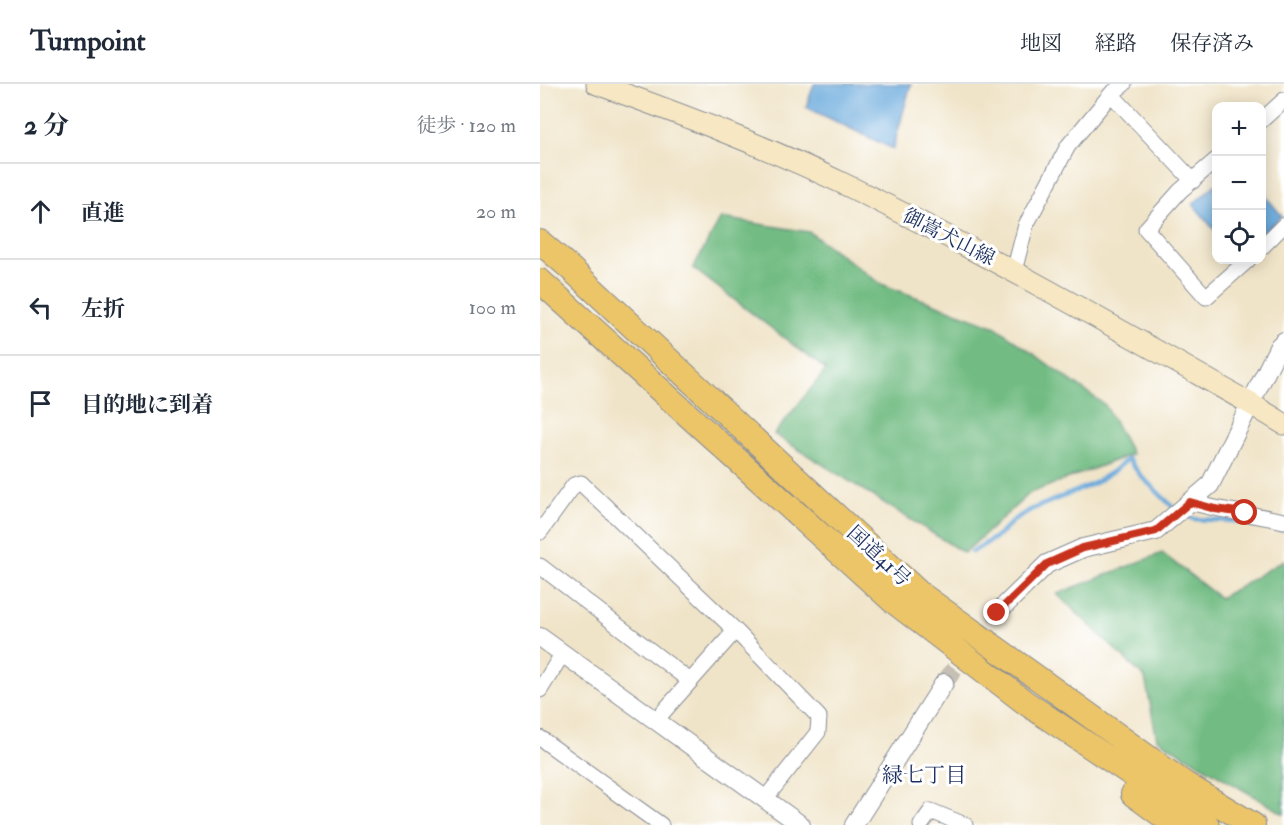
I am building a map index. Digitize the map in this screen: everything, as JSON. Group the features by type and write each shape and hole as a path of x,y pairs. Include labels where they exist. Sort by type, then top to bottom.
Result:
{"highway":[{"name":"国道41号","path":"540,242 919,593 1185,784 1253,825"},
{"name":"国道41号","path":"540,281 893,601 1026,703 1207,825"},
{"path":"1026,703 1086,759 1174,825"}],"main road":[{"name":"御嵩犬山線","path":"597,84 752,143 841,183 1014,270 1284,424"}],"street":[{"path":"1014,270 1026,225 1068,146 1111,94 1124,84"},
{"path":"1111,94 1193,181"},
{"path":"1266,116 1284,100"},
{"path":"1212,164 1180,191 1146,229 1206,297 1243,264"},
{"path":"1266,243 1284,225"},
{"path":"997,613 1047,564 1083,548 1156,531 1210,485 1279,346 1284,341"},
{"path":"540,532 574,485 581,483 735,631 819,717 818,732 765,799"},
{"path":"1190,502 1215,509 1284,521"},
{"path":"540,566 690,681"},
{"path":"656,720 735,631"},
{"path":"540,637 801,825"},
{"path":"540,690 563,654"},
{"path":"854,825 944,683"},
{"path":"540,738 660,825"},
{"path":"921,825 931,811 965,825"}],"green space":[{"path":"721,218 809,232 881,284 996,327 1105,405 1132,454 1030,493 964,553 774,434 826,370 693,268"},
{"path":"1162,553 1220,598 1284,560 1284,814 1157,739 1145,678 1057,594"}],"water":[{"path":"814,84 911,84 893,149 806,107"},
{"path":"1212,187 1212,227 1193,204"},
{"path":"1266,197 1282,216 1266,230"}],"waterway":[{"path":"972,552 999,535 1014,520 1030,510 1093,484 1128,459 1141,476 1175,509"},
{"path":"1183,513 1194,519 1234,521 1284,530"}],"tunnel":[{"path":"944,683 997,613"}],"district":[{"name":"緑七丁目","path":"924,775"}],"route":[{"path":"997,613 1047,564 1083,548 1156,531 1190,502 1215,509 1245,513"}]}
